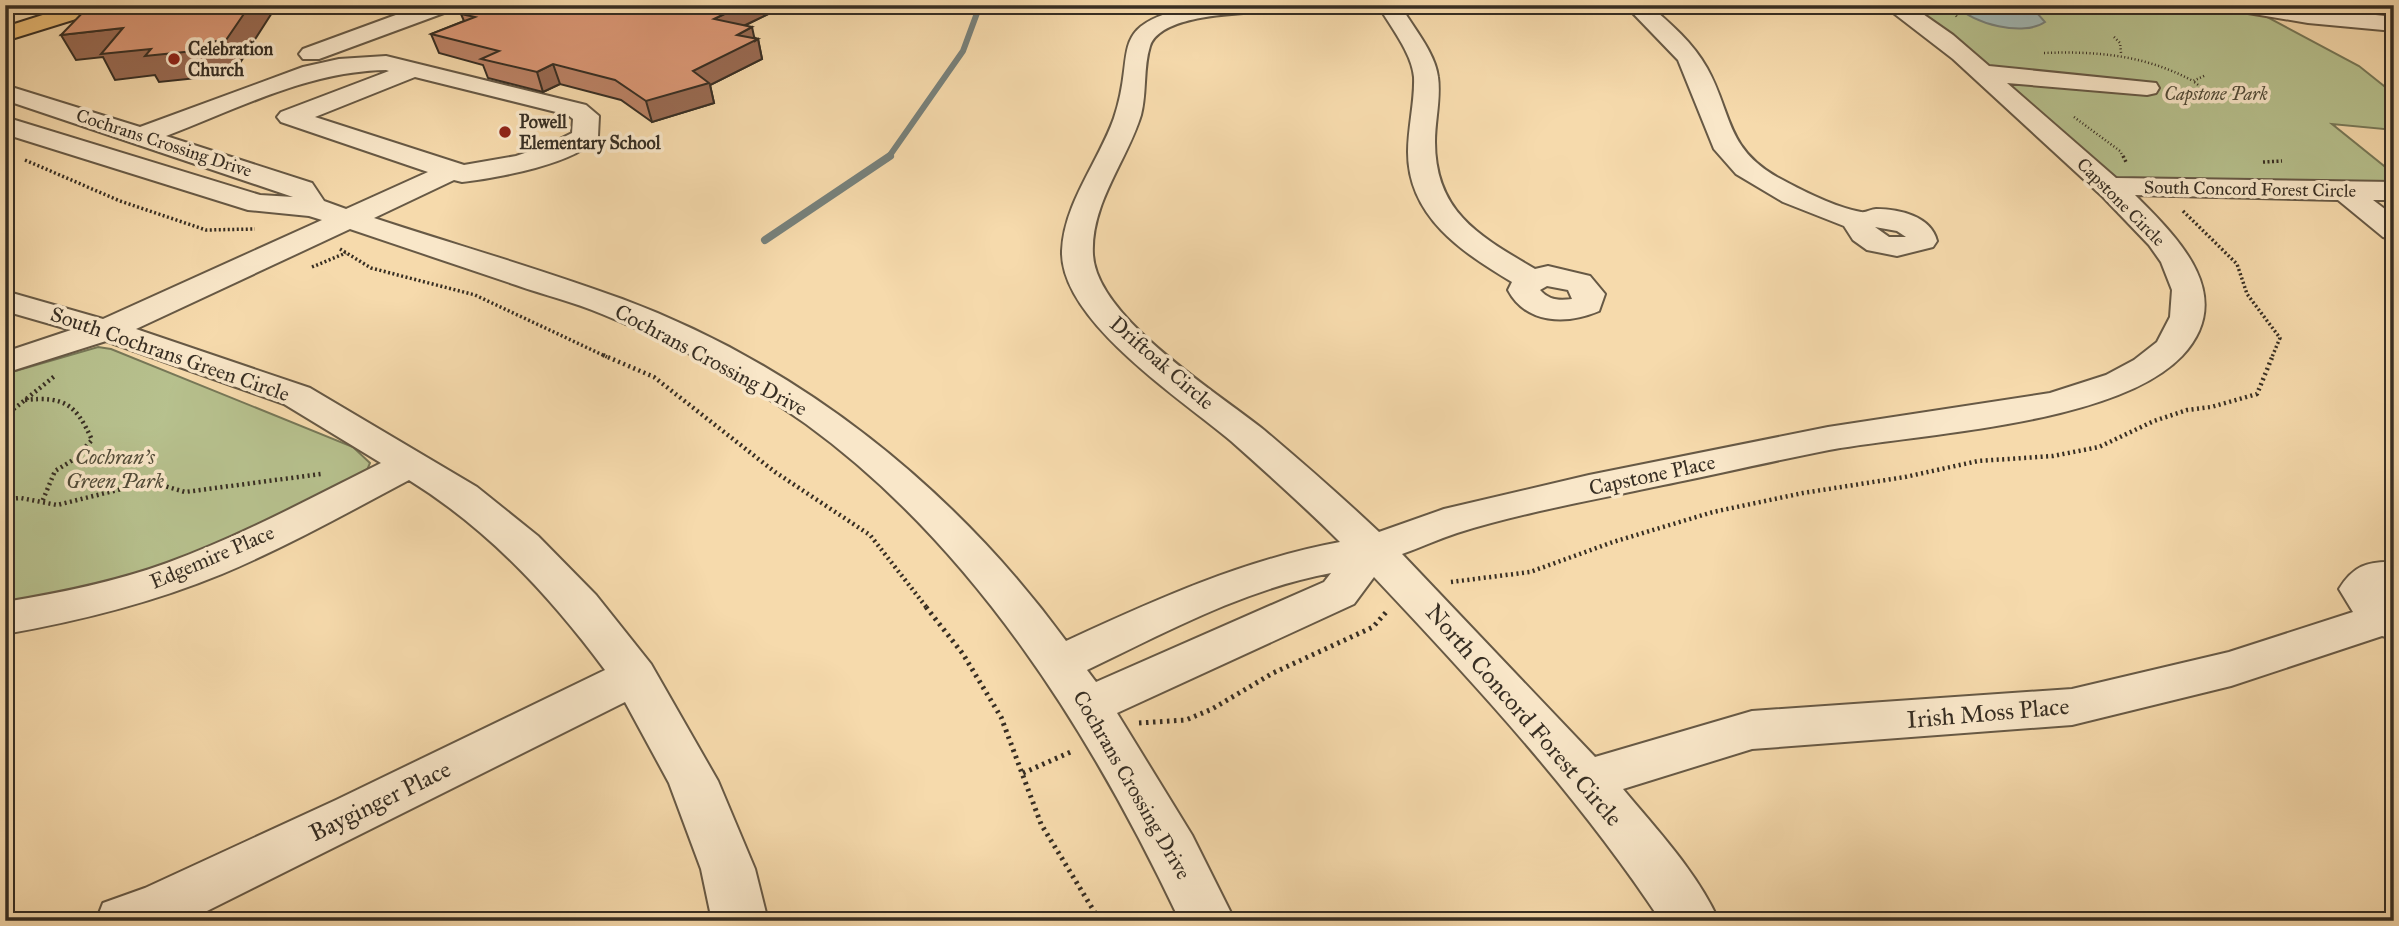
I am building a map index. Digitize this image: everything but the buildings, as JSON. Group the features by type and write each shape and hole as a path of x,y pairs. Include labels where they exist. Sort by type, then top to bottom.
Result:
{"main road":[{"path":"5,19 49,5"},
{"path":"5,34 97,5"}],"street":[{"path":"312,72 306,56 444,5"},
{"name":"Driftoak Circle","path":"1256,5 1179,16 1144,34 1138,46 1132,100 1087,202 1081,224 1077,251 1081,274 1111,320 1149,356 1262,447 1374,548"},
{"path":"1389,5 1422,62 1426,76 1422,161 1426,187 1434,205 1463,237 1531,280"},
{"path":"1636,5 1667,33 1694,67 1731,155 1747,169 1795,196 1861,222"},
{"name":"Capstone Circle","path":"1894,5 1929,27 2106,186 2174,256 2186,281 2190,307 2183,328 2170,349 2112,386 2059,401 1934,422"},
{"path":"2242,5 2308,16 2394,24"},
{"path":"141,135 312,72 337,65 386,63 577,110 586,116 585,136 572,145 489,170 462,174 290,117 413,70"},
{"path":"1982,73 2147,88"},
{"name":"Cochrans Crossing Drive","path":"5,92 302,189 323,221"},
{"name":"Cochrans Crossing Drive","path":"5,125 258,204 489,264 611,306 658,327 786,396 819,417 883,466 971,556 1058,664 1127,769 1208,921"},
{"path":"5,363 106,330 323,221 450,172"},
{"name":"South Concord Forest Circle","path":"2106,186 2394,191"},
{"path":"2345,192 2394,231"},
{"name":"South Cochrans Green Circle","path":"5,300 106,330 297,396 393,472 463,496 523,546 581,606 635,676 693,781 727,869 740,921"},
{"name":"Capstone Place","path":"1058,664 1184,607 1285,569 1374,548 1438,525 1522,502 1880,429 1934,422"},
{"name":"Edgemire Place","path":"5,618 105,598 164,579 235,552 393,472"},
{"path":"1087,706 1339,593 1374,548"},
{"name":"North Concord Forest Circle","path":"1374,548 1587,780 1692,921"},
{"name":"Irish Moss Place","path":"1587,780 1752,730 2071,707 2231,669 2391,606"},
{"name":"Bayginger Place","path":"123,921 163,906 354,815 635,676"}],"path":[{"path":"2034,54 2121,53 2122,48 2114,37"},
{"path":"2147,88 2197,92 2202,88 2193,81 2206,75"},
{"path":"16,155 120,201 206,230 282,228 323,221 330,243 371,268 475,295 552,333 654,377 775,472 870,535 962,654 1002,717 1041,824 1100,921"},
{"path":"24,400 52,397 73,406 92,440 73,460 55,471 42,502"},
{"path":"5,499 21,498 57,505 142,484 161,485 184,492 361,470 393,472"}],"green space":[{"name":"Capstone Park","path":"1902,5 2225,5 2256,11 2359,66 2394,94 2394,130 2332,124 2394,174 2394,185 2118,178"},
{"name":"Cochran's Green Park","path":"98,347 111,349 353,447 370,463 365,475 331,495 147,574 5,606 5,374"}],"water":[{"path":"1956,5 2030,5 2045,22 2024,28 1999,26 1974,18"}],"waterway":[{"path":"889,157 963,51 980,5"},
{"path":"765,240 889,157"}],"place":[{"name":"Celebration Church","path":"174,59"},
{"name":"Powell Elementary School","path":"505,132"}]}
